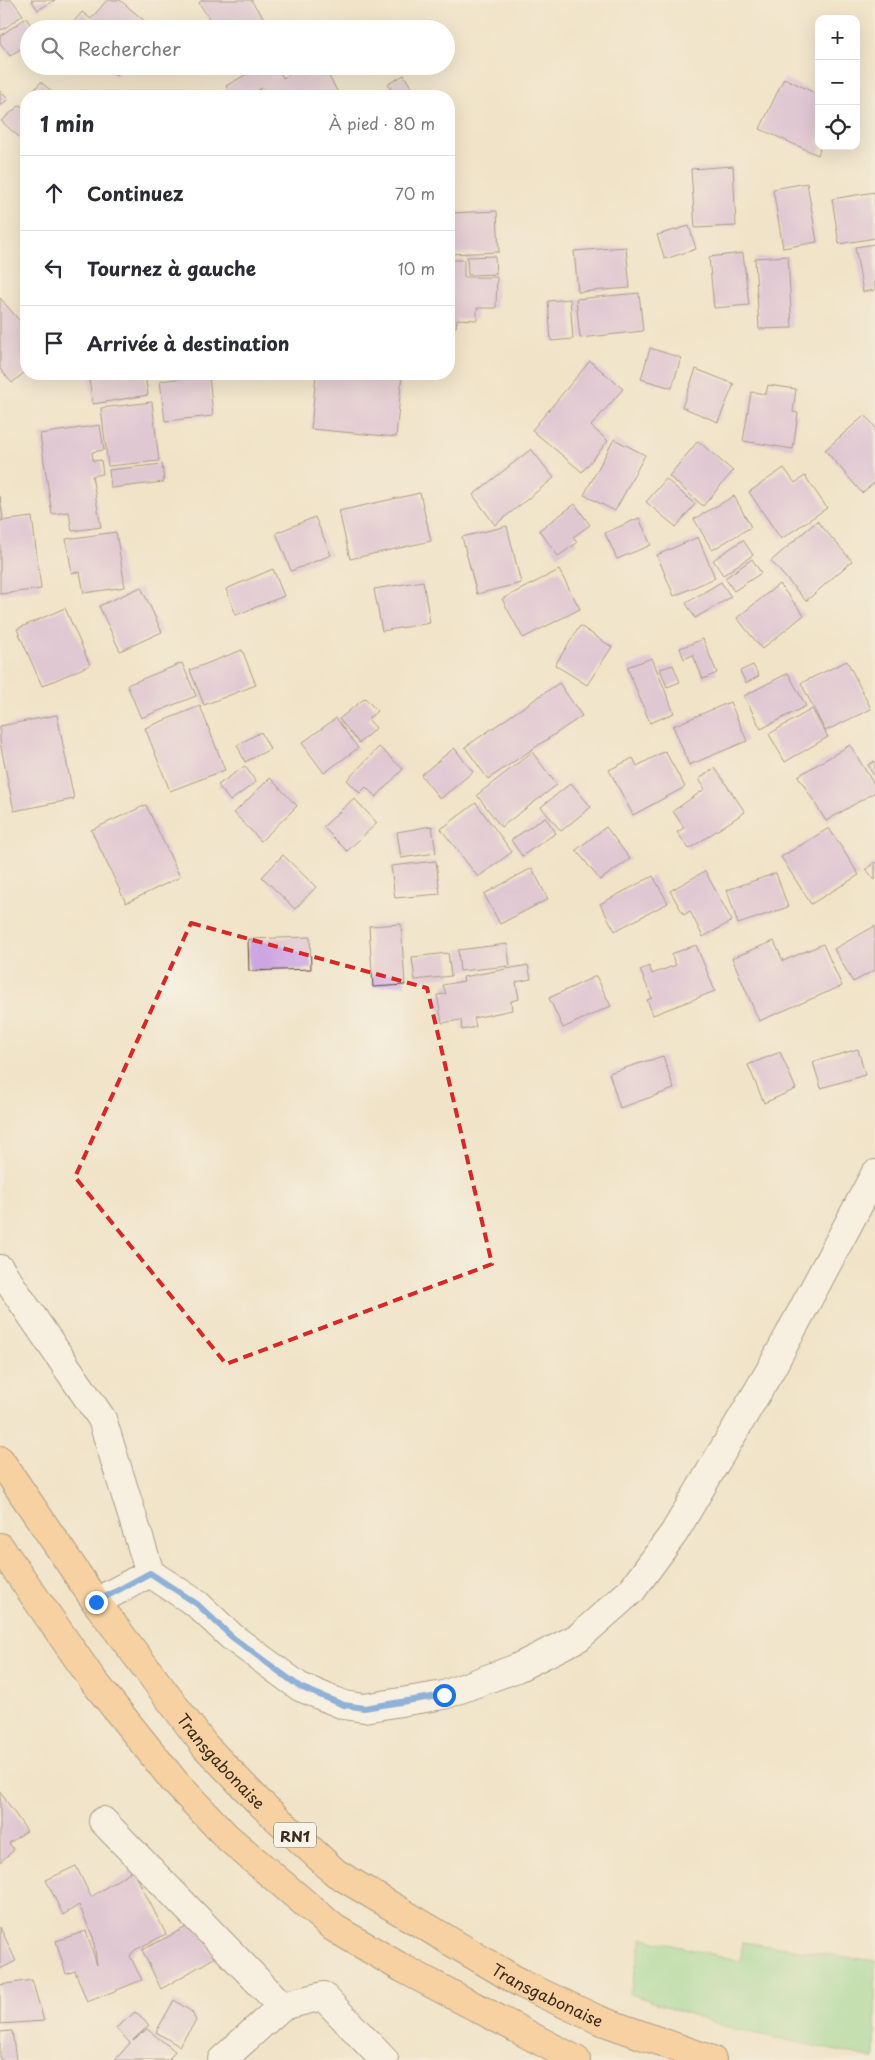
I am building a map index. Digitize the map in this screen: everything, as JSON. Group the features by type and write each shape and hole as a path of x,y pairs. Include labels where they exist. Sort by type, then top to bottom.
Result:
{"highway":[{"name":"Transgabonaise","path":"0,1460 96,1602 205,1746 257,1800 336,1873 522,1984 598,2020 712,2060"},
{"name":"RN1","path":"0,1547 92,1679 174,1781 227,1837 334,1928 402,1968 576,2060"}],"street":[{"path":"0,1269 102,1419 150,1573 197,1604 232,1637 300,1687 344,1705 364,1708 444,1695 517,1668 579,1636 632,1590 674,1532 772,1369 875,1174"},
{"path":"96,1602 150,1573"},
{"path":"103,1821 282,2006"},
{"path":"222,2060 282,2006 323,1996 384,2060"}],"highlighted area":[{"path":"191,923 427,988 492,1264 226,1364 75,1177"}],"green space":[{"path":"642,1938 741,1961 742,1942 875,1961 875,2059 734,2029 630,1994"}],"building":[{"path":"0,0 12,0 23,15 2,30 0,27"},
{"path":"31,0 55,0 38,10"},
{"path":"107,0 120,0 143,20 75,20 82,12 91,19"},
{"path":"202,0 252,0 265,20 210,20 199,3"},
{"path":"20,22 20,49 10,56 0,43 0,36"},
{"path":"245,75 282,75 283,78 288,75 328,75 337,90 263,90 262,88 259,90 228,90 226,86"},
{"path":"404,75 413,90 392,90 388,84"},
{"path":"784,78 815,93 815,150 820,150 818,155 760,129"},
{"path":"41,82 50,90 34,90"},
{"path":"0,91 8,99 0,107"},
{"path":"20,105 20,138 1,121"},
{"path":"733,166 736,226 695,228 691,169"},
{"path":"807,183 817,242 783,248 773,189"},
{"path":"875,192 875,238 839,244 832,199"},
{"path":"497,211 499,252 455,254 455,213"},
{"path":"689,226 696,249 665,259 657,235"},
{"path":"875,244 875,290 863,292 855,247"},
{"path":"626,247 630,288 578,292 574,251"},
{"path":"743,253 749,305 714,308 709,257"},
{"path":"495,256 496,274 468,275 467,257"},
{"path":"788,256 792,328 759,329 755,258"},
{"path":"455,260 464,260 464,277 497,277 496,308 477,308 477,320 457,319 456,327"},
{"path":"639,293 643,331 580,338 576,299"},
{"path":"0,298 20,321 20,376 12,383 0,369"},
{"path":"570,299 573,339 551,341 548,301"},
{"path":"650,348 681,358 672,388 641,379"},
{"path":"590,361 623,389 591,426 608,441 582,472 532,430"},
{"path":"696,369 734,384 718,422 682,407"},
{"path":"89,380 146,380 148,395 93,404"},
{"path":"209,380 213,416 165,421 160,381"},
{"path":"315,380 401,380 396,437 311,429"},
{"path":"768,385 796,389 793,412 798,413 793,449 743,441 751,392 766,394"},
{"path":"152,402 159,461 108,466 101,408"},
{"path":"865,415 875,427 875,482 862,493 825,450"},
{"path":"100,425 104,450 92,452 93,461 101,460 103,474 92,476 101,527 72,531 69,512 52,514 40,434"},
{"path":"614,439 645,455 615,511 584,495"},
{"path":"698,441 733,471 703,506 669,476"},
{"path":"531,449 554,478 495,525 473,495"},
{"path":"162,464 164,482 111,488 109,470"},
{"path":"784,468 795,483 805,476 827,508 781,539 749,492"},
{"path":"666,479 695,504 676,527 646,502"},
{"path":"420,493 431,541 350,559 339,511"},
{"path":"0,496 3,519 0,519"},
{"path":"734,496 751,527 712,550 694,519"},
{"path":"575,504 590,525 573,537 577,543 558,556 539,530"},
{"path":"32,517 41,589 0,594 0,521"},
{"path":"315,517 331,555 291,571 276,533"},
{"path":"639,518 651,545 617,559 605,533"},
{"path":"817,521 852,561 806,601 771,561"},
{"path":"507,526 521,583 477,594 462,537"},
{"path":"116,532 125,587 84,593 80,572 72,573 66,539"},
{"path":"698,537 715,578 674,596 657,555"},
{"path":"743,540 753,555 723,575 713,560"},
{"path":"752,559 761,573 734,591 725,578"},
{"path":"273,569 284,596 236,615 226,589"},
{"path":"559,570 580,609 523,638 502,599"},
{"path":"423,581 430,623 382,631 374,589"},
{"path":"721,582 731,597 695,618 686,603"},
{"path":"779,584 804,615 762,649 737,618"},
{"path":"141,587 162,632 120,651 99,606"},
{"path":"65,608 90,665 42,686 17,629"},
{"path":"580,626 612,647 587,685 555,665"},
{"path":"703,639 717,673 703,679 693,655 684,659 680,648"},
{"path":"242,650 256,685 204,705 190,670"},
{"path":"652,658 674,713 650,723 627,667"},
{"path":"847,661 871,709 825,731 801,683"},
{"path":"182,663 196,696 141,718 127,685"},
{"path":"673,665 680,682 667,687 660,669"},
{"path":"753,665 759,676 746,683 740,671"},
{"path":"788,673 806,706 761,729 744,696"},
{"path":"559,683 582,716 488,779 465,747"},
{"path":"365,698 377,711 368,719 376,728 359,743 339,719"},
{"path":"730,702 747,741 689,765 673,726"},
{"path":"200,706 225,770 170,791 145,728"},
{"path":"812,709 828,737 785,762 769,734"},
{"path":"57,715 74,799 14,811 0,742 0,726"},
{"path":"336,718 358,748 324,773 302,743"},
{"path":"261,732 270,749 245,762 237,745"},
{"path":"850,745 875,786 875,792 826,821 798,776"},
{"path":"379,747 403,769 376,797 366,787 360,793 347,780"},
{"path":"454,748 473,772 440,799 421,775"},
{"path":"665,751 685,787 633,815 609,770 633,758 637,766"},
{"path":"532,752 557,785 501,827 477,795"},
{"path":"875,761 875,778 868,765"},
{"path":"245,766 256,782 230,801 218,785"},
{"path":"715,768 745,812 689,849 677,832 684,828 673,811 705,789 699,779"},
{"path":"270,778 297,806 261,841 234,813"},
{"path":"571,783 591,807 561,831 541,807"},
{"path":"354,798 377,823 347,851 323,827"},
{"path":"476,803 512,852 478,877 441,829"},
{"path":"146,805 180,877 126,903 91,830"},
{"path":"545,817 556,833 522,856 511,840"},
{"path":"432,826 436,853 401,858 397,832"},
{"path":"606,827 630,859 600,880 576,850"},
{"path":"829,828 859,875 811,904 781,857"},
{"path":"283,855 316,887 295,909 262,877"},
{"path":"436,861 440,894 395,898 391,866"},
{"path":"875,862 875,880 866,869"},
{"path":"532,868 548,899 500,924 484,894"},
{"path":"705,871 732,921 703,937 690,911 684,915 670,891"},
{"path":"776,873 788,907 738,924 727,890"},
{"path":"653,876 668,903 615,931 600,904"},
{"path":"401,924 405,985 373,987 369,926"},
{"path":"875,926 875,970 853,982 834,949"},
{"path":"310,937 311,969 249,971 248,939"},
{"path":"774,941 783,961 823,944 842,986 759,1021 732,958"},
{"path":"507,944 510,966 460,971 458,950"},
{"path":"696,945 715,991 653,1015 647,1000 652,998 640,970 649,966 652,974 676,965 671,954"},
{"path":"448,953 451,976 415,980 412,957"},
{"path":"528,965 531,979 516,982 519,999 511,1001 512,1010 474,1018 476,1027 462,1030 461,1020 442,1023 437,995 446,994 443,985 464,981 463,977"},
{"path":"596,976 611,1006 563,1028 549,998"},
{"path":"858,1049 865,1075 821,1088 813,1062"},
{"path":"780,1052 796,1089 764,1103 748,1065"},
{"path":"663,1056 674,1089 620,1108 609,1073"},
{"path":"0,1792 27,1831 9,1843 14,1850 0,1862"},
{"path":"76,1866 91,1897 133,1870 166,1934 135,1950 130,1956 142,1980 87,2002 75,1971 66,1974 56,1941 86,1931 97,1965 93,1937 79,1905 63,1915 46,1880"},
{"path":"196,1922 214,1958 161,1989 142,1950"},
{"path":"0,1927 16,1961 0,1969"},
{"path":"32,1980 44,2021 0,2024 0,1985"},
{"path":"174,2000 192,2012 196,2021 179,2046 156,2032"},
{"path":"135,2012 149,2025 133,2040 147,2029 175,2051 169,2060 115,2060 130,2043 116,2028"},
{"path":"12,2031 16,2060 0,2060 0,2032"}],"route":[{"path":"96,1602 150,1573 197,1604 232,1637 300,1687 344,1705 364,1708 444,1695"}]}
